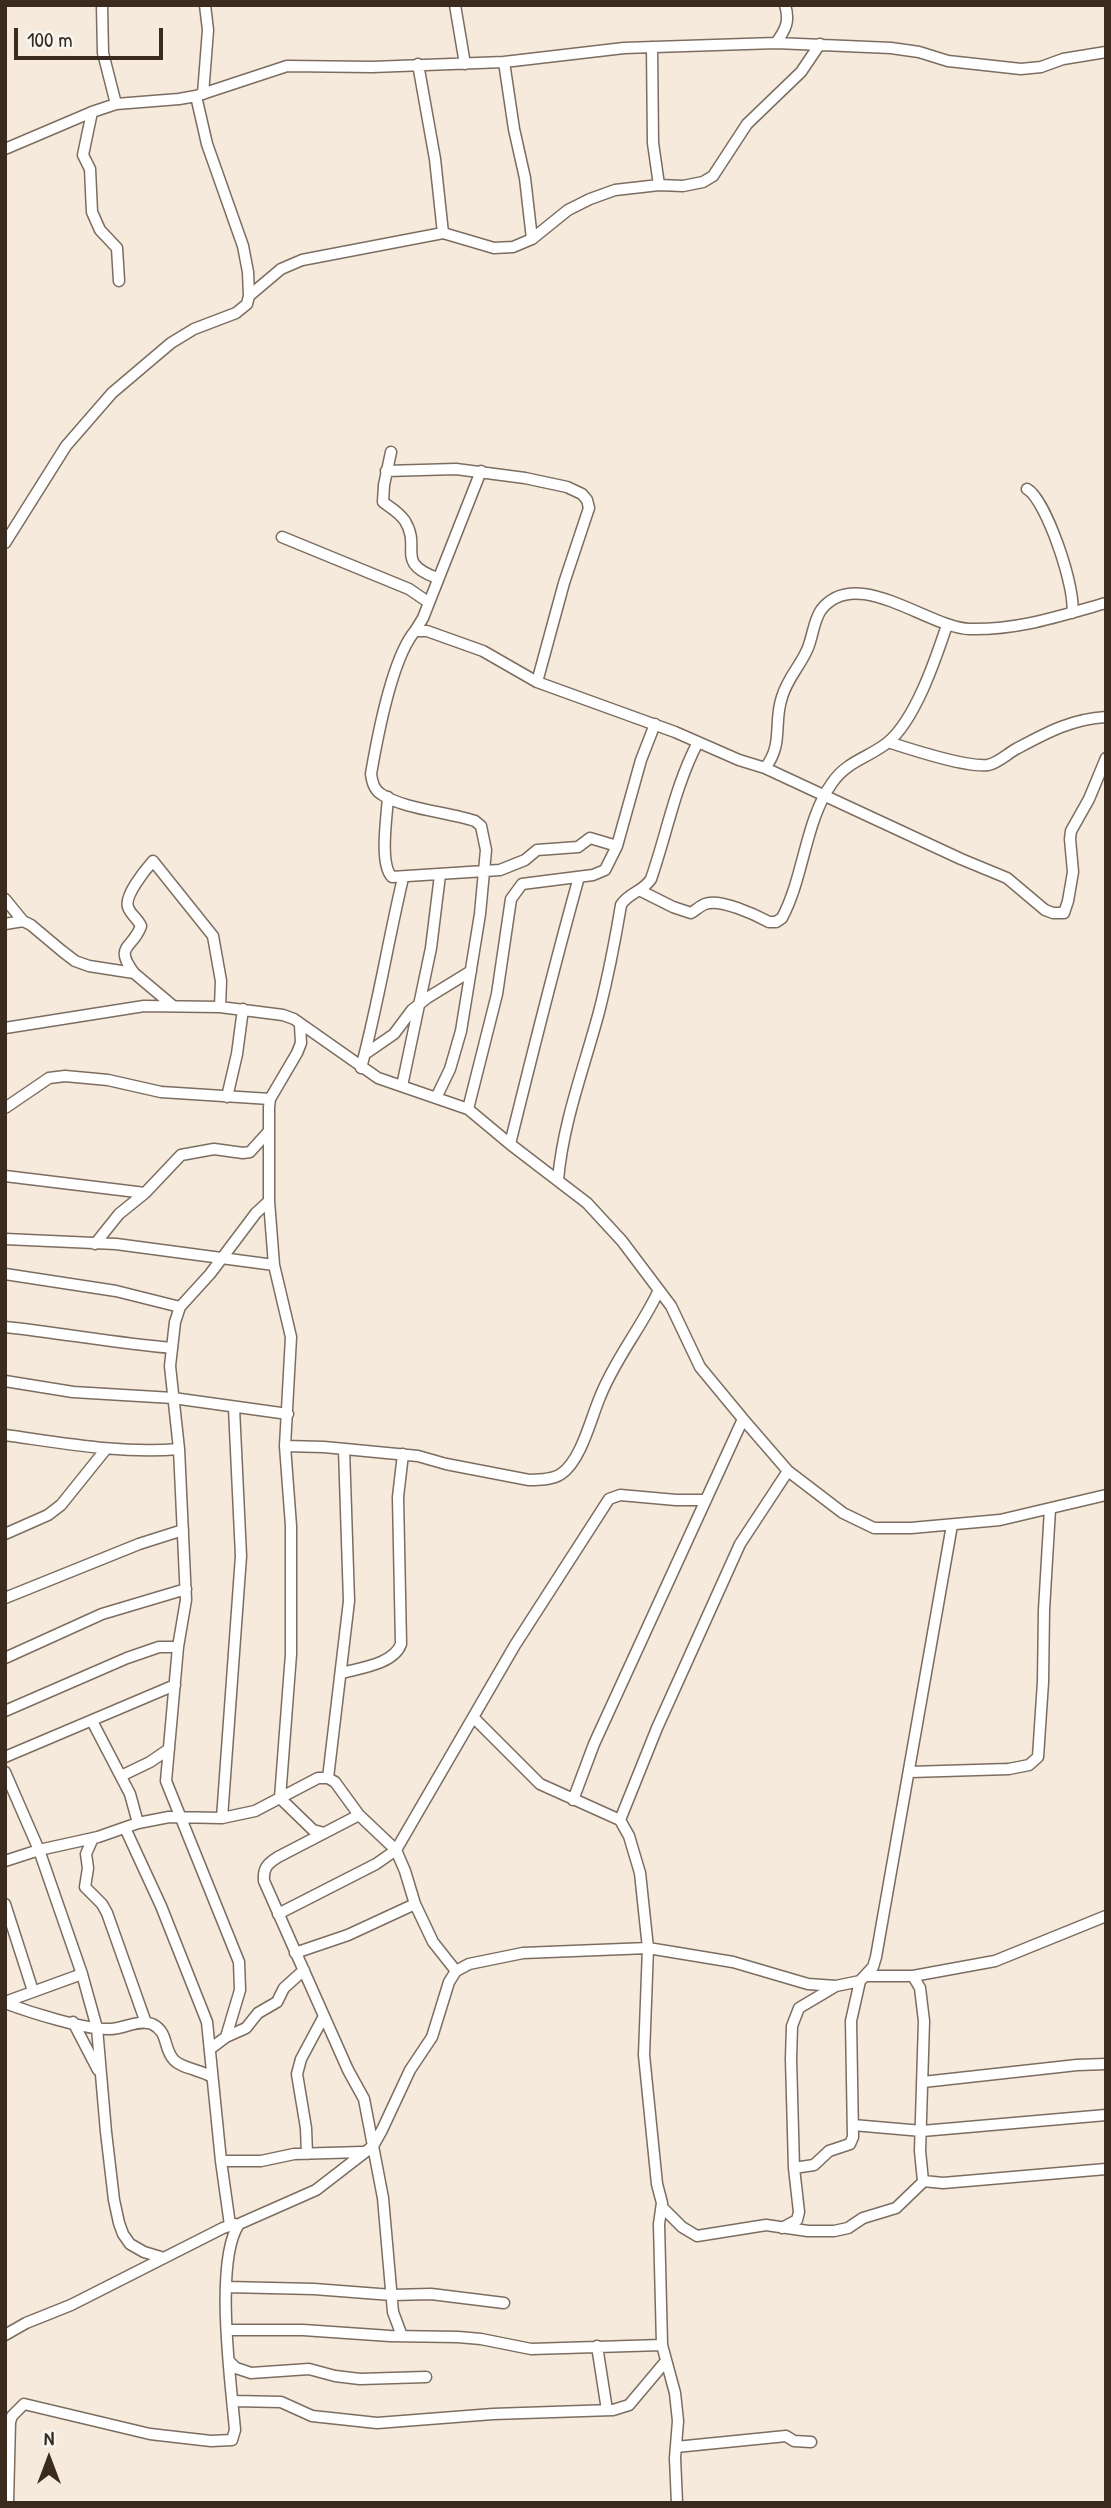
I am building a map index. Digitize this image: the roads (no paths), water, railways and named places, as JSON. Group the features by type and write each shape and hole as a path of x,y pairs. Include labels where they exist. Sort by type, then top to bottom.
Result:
{"street":[{"path":"102,5 103,53 116,104"},
{"path":"5,542 66,446 112,393 171,343 194,329 236,313 247,304 249,296 243,246 207,144 200,95 208,30 205,5"},
{"path":"454,5 465,64"},
{"path":"776,43 788,26 785,5"},
{"path":"5,149 116,104 200,95 287,66 465,64 601,50 776,43 891,48 948,61 1021,69 1106,52"},
{"path":"249,296 281,269 302,260 443,233 503,249 532,239 568,210 590,198 615,190 659,185 683,186 703,182 713,176 747,124 802,72 820,44"},
{"path":"652,47 653,144 659,185"},
{"path":"504,62 525,178 532,239"},
{"path":"418,64 435,159 443,233"},
{"path":"92,112 83,155 90,169 92,212 100,230 117,248 119,281"},
{"path":"390,452 383,502 399,514 409,530 412,562 423,573 437,578"},
{"path":"386,471 481,471 567,487 582,494 587,500 589,508 564,583 537,682"},
{"path":"436,1098 456,1049 471,971 485,871 484,835 481,826 475,821 388,797 376,789 371,775 382,719 405,646 423,618 481,471"},
{"path":"1027,489 1037,496 1062,557 1073,600 1072,613"},
{"path":"282,537 409,589 428,602"},
{"path":"765,768 776,751 781,698 790,677 807,651 817,617 830,601 846,594 866,594 947,625 971,629 1031,625 1106,603"},
{"path":"641,891 673,907 691,912 704,904 713,903 727,905 769,922 782,918 825,795 832,783 856,760 888,743 908,718 935,662 947,625"},
{"path":"415,631 427,631 483,651 537,682 655,724 739,760 765,768 1007,878 1036,904 1058,914 1064,913 1073,872 1071,831 1089,799 1106,758"},
{"path":"888,743 940,757 974,764 990,764 1067,723 1085,718 1106,717"},
{"path":"468,1109 497,993 511,899 522,884 579,877 606,870 617,846 641,760 655,724"},
{"path":"558,1180 566,1120 600,1009 621,905 632,894 641,891 651,879 675,794 684,768 698,742"},
{"path":"388,797 385,861 386,872 392,877 513,867 537,850 578,847 590,838 617,846"},
{"path":"172,1005 134,973 126,963 124,951 141,926 128,909 127,901 142,874 153,861 216,942 221,981 220,1007"},
{"path":"402,1086 431,947 440,875"},
{"path":"361,1068 403,877"},
{"path":"510,1144 550,979 579,877"},
{"path":"5,900 23,921 75,961 89,966 134,973"},
{"path":"5,924 23,921"},
{"path":"365,1054 394,1034 419,1004 471,971"},
{"path":"5,1028 132,1007 172,1005 243,1009 283,1015 377,1078 468,1109 604,1220 677,1317 700,1367 788,1471 844,1513 874,1528 911,1528 1000,1520 1106,1495"},
{"path":"227,1097 237,1054 243,1009"},
{"path":"280,1798 291,1654 291,1526 285,1446 290,1338 274,1265 269,1201 269,1130 270,1099 297,1053 300,1025"},
{"path":"5,1108 49,1079 58,1077 108,1080 161,1092 270,1099"},
{"path":"95,1244 119,1214 145,1193 181,1155 205,1150 250,1152 269,1130"},
{"path":"5,1176 145,1193"},
{"path":"226,2037 240,1990 239,1962 166,1781 186,1589 179,1449 170,1366 180,1307 256,1213 269,1201"},
{"path":"5,1239 166,1249 274,1265"},
{"path":"5,1273 116,1291 180,1307"},
{"path":"285,1446 403,1454 529,1480 561,1474 571,1463 584,1440 615,1362 650,1310 658,1292"},
{"path":"5,1327 122,1344 172,1348"},
{"path":"5,1381 73,1392 173,1398 288,1414"},
{"path":"222,1818 241,1556 234,1408"},
{"path":"573,1800 594,1744 743,1419"},
{"path":"5,1436 106,1449 179,1449"},
{"path":"5,1534 48,1515 61,1505 106,1449"},
{"path":"328,1778 349,1601 344,1449"},
{"path":"342,1673 372,1665 396,1653 401,1644 403,1636 398,1497 403,1454"},
{"path":"620,1821 657,1728 740,1544 788,1471"},
{"path":"278,1914 376,1864 396,1850 515,1645 608,1499 620,1495 706,1500"},
{"path":"910,1772 1009,1769 1029,1765 1038,1757 1050,1509"},
{"path":"794,2168 814,2165 829,2151 850,2144 853,2125 851,2021 863,1979 876,1957 952,1525"},
{"path":"5,1598 139,1544 183,1530"},
{"path":"5,1658 102,1614 186,1589"},
{"path":"5,1711 127,1658 159,1647 178,1647"},
{"path":"5,1757 175,1685"},
{"path":"474,1718 540,1784 620,1821 629,1836 640,1873 648,1948 644,2055 657,2184 662,2207 659,2224 662,2346 675,2393 678,2421 677,2503"},
{"path":"92,1721 130,1794 138,1823"},
{"path":"121,1776 169,1749"},
{"path":"5,1772 39,1850 82,1974 97,2028 114,2200 123,2234 136,2248 164,2258"},
{"path":"5,1861 138,1823 180,1818 222,1818 255,1811 318,1778 328,1778 335,1782 359,1815 396,1850 415,1904 433,1942 456,1971"},
{"path":"280,1798 313,1830 324,1833"},
{"path":"359,1815 278,1857 267,1864 263,1871 264,1881 295,1953 364,2099 383,2198 394,2317 402,2336"},
{"path":"8,2503 7,2458 12,2416 24,2404 150,2434 228,2441 232,2440 235,2434 227,2330 227,2287 235,2224 221,2161 207,2022 161,1906 125,1828"},
{"path":"93,1838 86,1854 88,1868 85,1886 107,1913 146,2023"},
{"path":"5,1904 33,1991"},
{"path":"295,1953 348,1935 415,1904"},
{"path":"782,2228 799,2217 794,2168 791,2059 792,2026 799,2008 836,1986 863,1979 913,1976 995,1961 1106,1916"},
{"path":"5,2335 235,2224 316,2190 373,2146 410,2070 432,2037 449,1982 456,1971 469,1964 523,1953 648,1948 733,1962 808,1984 836,1986"},
{"path":"210,2049 226,2037 246,2028 258,2013 274,2005 284,1988 304,1970"},
{"path":"5,2003 82,1974"},
{"path":"913,1976 923,1997 920,2151 924,2181"},
{"path":"5,2003 97,2028 110,2029 146,2023 153,2025 164,2034 172,2058 212,2077"},
{"path":"307,2154 306,2128 297,2074 301,2059 324,2016"},
{"path":"73,2022 100,2073"},
{"path":"923,2082 1106,2064"},
{"path":"853,2125 922,2131 1106,2115"},
{"path":"221,2161 261,2161 283,2155 362,2152"},
{"path":"662,2207 682,2227 697,2236 766,2225 819,2232 845,2229 863,2218 896,2208 924,2181 943,2183 1106,2169"},
{"path":"227,2287 314,2289 392,2295 431,2294 504,2303"},
{"path":"227,2330 303,2330 481,2339 531,2349 662,2346"},
{"path":"597,2346 607,2410"},
{"path":"229,2361 236,2368 251,2373 309,2370 360,2379 426,2377"},
{"path":"233,2401 281,2402 312,2416 377,2423 493,2414 621,2409 629,2405 666,2361"},
{"path":"676,2447 786,2436 794,2441 811,2442"}]}
